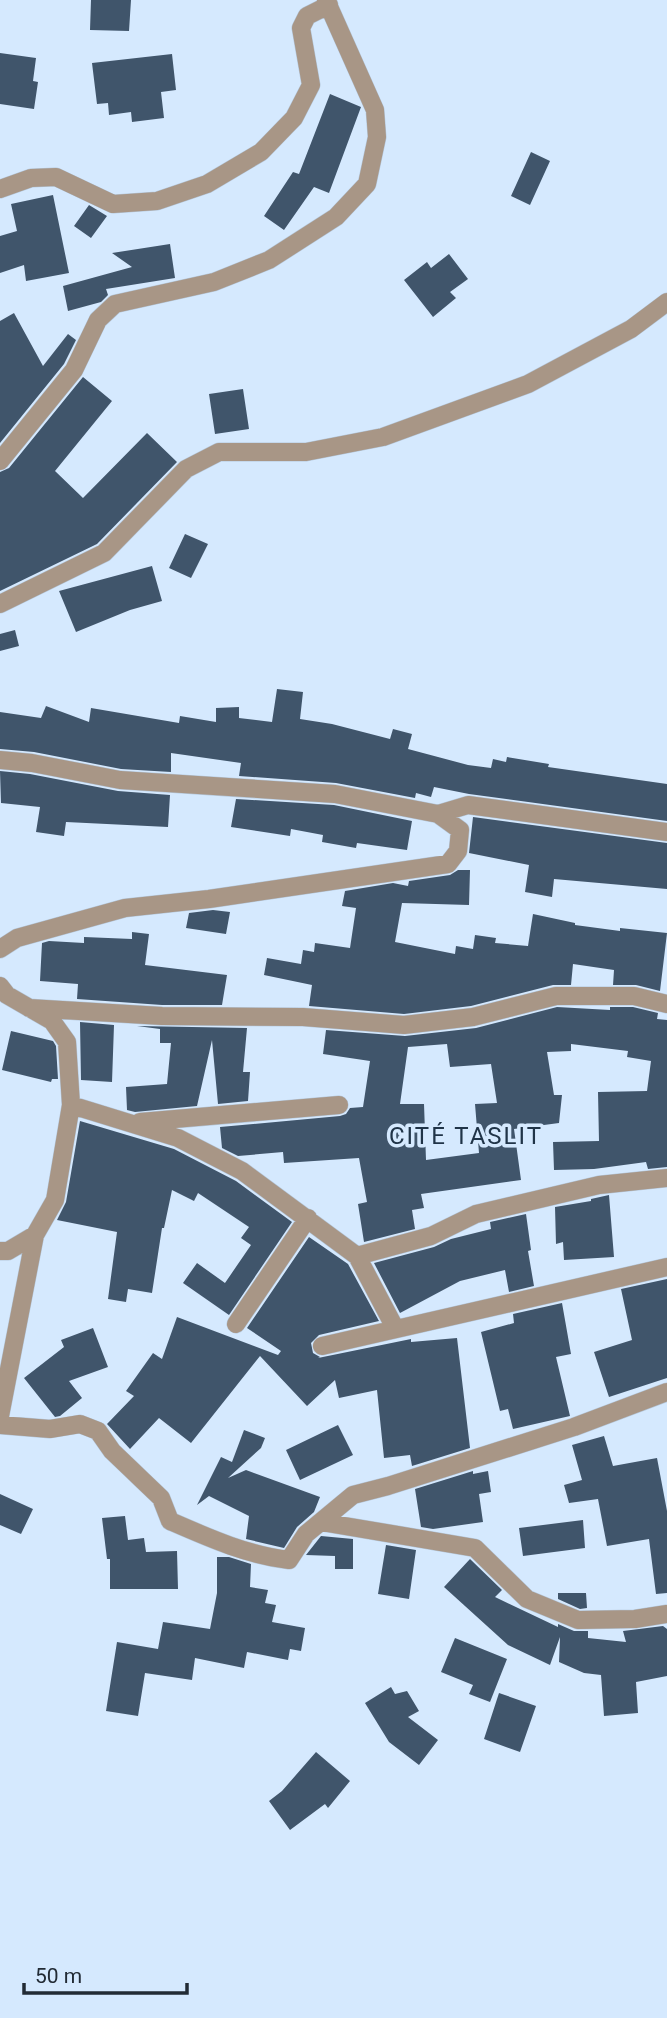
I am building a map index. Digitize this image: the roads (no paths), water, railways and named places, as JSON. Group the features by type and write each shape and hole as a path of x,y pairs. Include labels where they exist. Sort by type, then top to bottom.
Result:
{"street":[{"path":"0,189 31,178 56,177 113,204 157,201 207,184 261,152 294,118 311,86 301,28 307,16 328,3 375,110 377,137 367,184 336,217 269,260 214,282 115,304 98,320 75,370 0,461"},
{"path":"0,604 104,553 186,469 219,452 306,452 383,437 528,384 631,329 667,302"},
{"path":"0,760 32,762 120,780 335,794 438,814 460,830 458,851 448,864 391,870 209,899 125,908 17,938 0,949"},
{"path":"438,814 468,805 667,832"},
{"path":"0,986 7,995 51,1021 67,1042 71,1105 55,1200 35,1235 0,1416"},
{"path":"29,1008 162,1016 303,1017 404,1025 473,1017 556,996 634,996 667,1004"},
{"path":"71,1105 178,1138 242,1171 357,1256 395,1328"},
{"path":"130,1123 339,1105"},
{"path":"357,1256 431,1236 476,1214 600,1185 667,1178"},
{"path":"236,1324 308,1218"},
{"path":"0,1251 8,1251 35,1235"},
{"path":"322,1346 667,1267"},
{"path":"0,1425 50,1429 80,1424 98,1430 112,1451 161,1497 170,1521 263,1557 289,1560 306,1534 353,1495 561,1431 667,1392"},
{"path":"321,1522 475,1548 527,1599 579,1620 635,1619 667,1614"}],"district":[{"name":"CITÉ TASLIT","path":"466,1136"}]}
